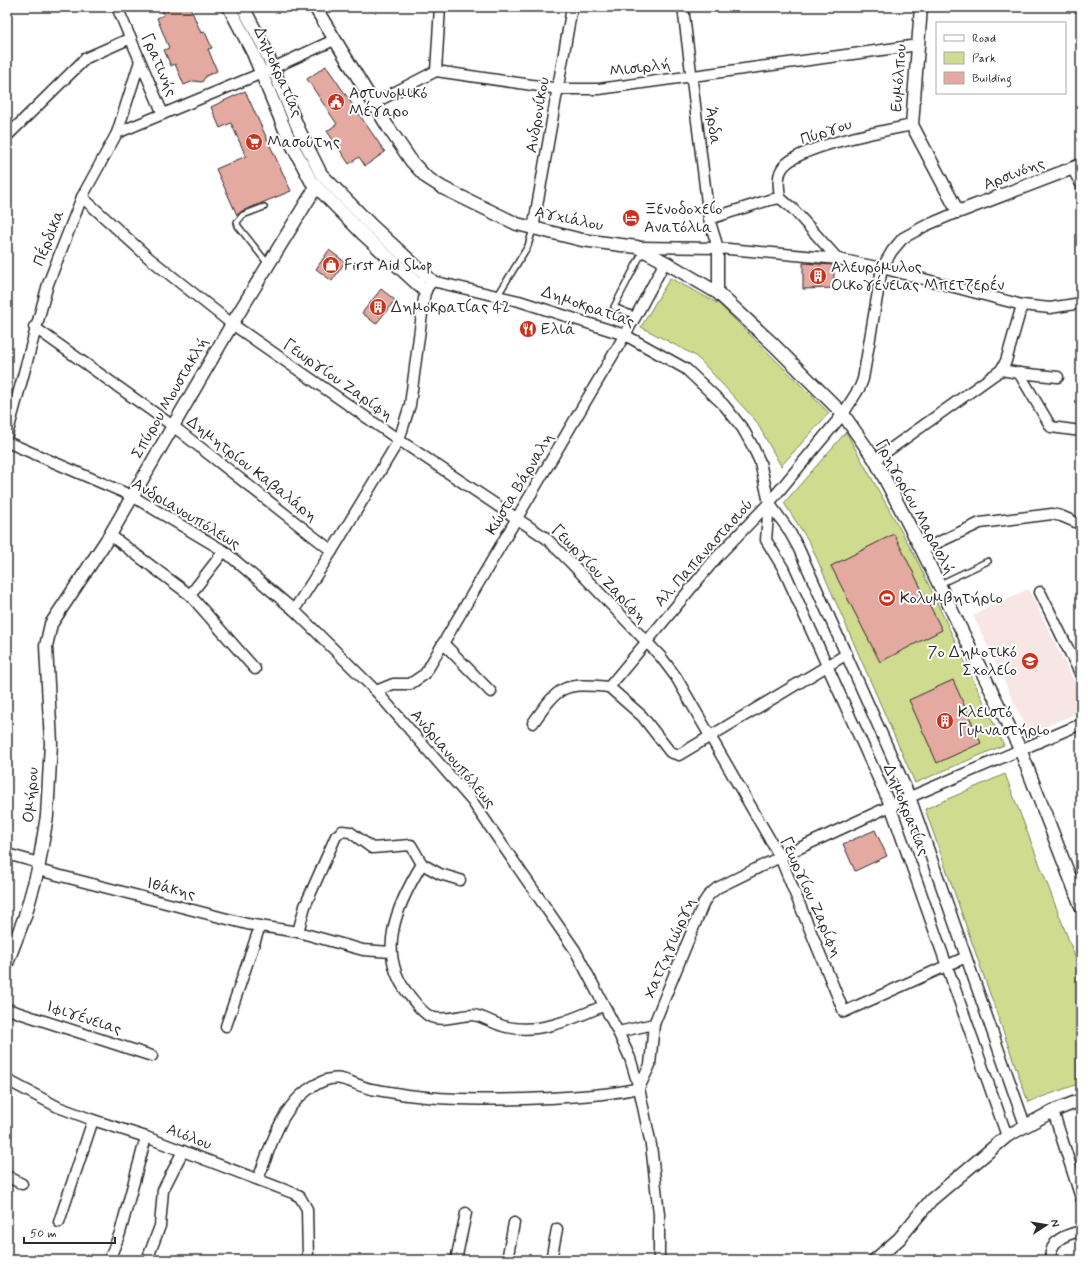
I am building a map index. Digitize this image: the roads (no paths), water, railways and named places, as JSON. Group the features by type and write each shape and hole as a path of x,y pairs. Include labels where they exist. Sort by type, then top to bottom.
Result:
{"street":[{"name":"Γρατινής","path":"116,7 131,38 163,114"},
{"name":"Δημοκρατίας","path":"229,7 268,71 300,163 316,187 363,234 428,286 498,295 625,335 686,369 724,405 743,429 760,462 769,503 766,540 783,568 890,805 1007,1136"},
{"path":"243,7 268,71 321,174 428,286 410,405 399,440 332,551 294,610"},
{"name":"Αγχιάλου","path":"315,7 334,40 412,162 426,177 443,188 504,218 533,229 582,240 640,249 718,248 838,259 882,268 1022,305 1050,308 1081,303"},
{"path":"374,103 436,71 440,7"},
{"name":"Ανδρονίκου","path":"533,229 559,89 572,7"},
{"name":"Άρδα","path":"683,7 709,219 718,248 718,292"},
{"name":"Ευμόλπου","path":"921,7 912,125 958,212"},
{"path":"7,136 86,58 131,38"},
{"path":"117,133 268,71 334,40"},
{"name":"Μισιρλή","path":"436,71 559,89 599,89 918,45"},
{"name":"Πέρδικα","path":"7,435 34,327 48,284 82,197 117,133 140,61"},
{"name":"Πύργου","path":"780,198 779,175 785,166 792,160 812,150 833,143 912,125"},
{"path":"1076,167 1081,184"},
{"name":"Αρσινόης","path":"958,212 1076,167"},
{"name":"Σπύρου Μουστακλή","path":"51,624 110,535 232,324 316,187"},
{"name":"Γεωργίου Ζαρίφη","path":"82,197 149,258 232,324 399,440 546,538 661,658 676,677 780,857 844,1012 947,965"},
{"path":"709,219 769,200 780,198 793,209 838,259"},
{"path":"882,268 892,251 903,238 925,226 958,212"},
{"name":"Γρηγορίου Μαρασλή","path":"640,249 718,292 843,414 875,460 922,550 1020,749 1081,906"},
{"name":"Κώστα Βάρναλη","path":"376,691 393,684 410,684 425,674 625,335 666,262"},
{"name":"Αλ. Παπαναστασιού","path":"609,687 717,557 769,503 843,414 863,382 882,268"},
{"path":"875,460 1001,370 1006,361 1022,305"},
{"name":"Δημητρίου Καβαλάρη","path":"34,327 173,426 332,551"},
{"path":"1001,370 1058,378"},
{"path":"1019,373 1049,426 1081,431"},
{"name":"Ανδριανουπόλεως","path":"7,442 132,496 224,551 294,610 376,691 472,801 575,950 630,1058 639,1088 651,1145 659,1214 659,1260"},
{"name":"Δημοκρατίας","path":"769,503 788,529 798,547 910,797 1025,1125"},
{"path":"922,550 984,522 1052,514 1080,524"},
{"path":"110,535 190,595 255,669"},
{"path":"190,595 224,551"},
{"path":"1040,592 1081,675"},
{"name":"Ομήρου","path":"7,963 25,916 39,867 47,816 51,743 46,646 51,624"},
{"path":"443,643 491,692"},
{"path":"533,723 548,702 564,689 579,684 609,687 642,716 670,752 679,755 847,654"},
{"name":"Χατζηγιώργη","path":"618,1032 654,1024 708,896 717,888 890,805 1081,724"},
{"path":"298,932 305,906 336,836 342,831 350,832 372,848 411,845 422,864 440,874 460,880"},
{"name":"Ιθάκης","path":"7,854 39,867 260,926 298,932 363,950 391,952"},
{"path":"422,864 407,888 396,915 391,952 395,971 405,990 418,1006 430,1016 442,1019 473,1015 495,1024 526,1030 569,1020 603,1006"},
{"path":"226,1026 260,926"},
{"path":"947,965 966,957"},
{"name":"Ιφιγένειας","path":"7,1009 152,1056"},
{"path":"258,1179 284,1116 290,1106 308,1089 330,1078 345,1079 371,1089 406,1095 482,1101 609,1094 639,1088 650,1065 654,1024"},
{"name":"Αιόλου","path":"7,1080 45,1101 93,1120 146,1137 293,1193 304,1202 307,1208 308,1260"},
{"path":"875,1260 899,1239 931,1200 1007,1136 1053,1110 1081,1100"},
{"path":"1053,1110 1081,1198"},
{"path":"60,1222 93,1120"},
{"path":"109,1260 120,1233 146,1137"},
{"path":"147,1260 160,1226 163,1190 183,1151"},
{"path":"7,1176 22,1184"},
{"path":"456,1260 466,1213"},
{"path":"507,1260 514,1223"},
{"path":"551,1260 557,1229"},
{"path":"1050,1260 1050,1252 1055,1243 1064,1236 1081,1231"}],"lane":[{"path":"264,207 243,215 238,222 238,226 268,264"},
{"path":"498,295 528,246 533,229"},
{"path":"636,316 614,307 640,249"},
{"path":"939,585 988,561"}],"place":[{"name":"Αστυνομικό Μέγαρο","path":"336,102"},
{"name":"Μασούτης","path":"254,142"},
{"name":"Ξενοδοχείο Ανατόλια","path":"631,218"},
{"name":"First Aid Shop","path":"331,265"},
{"name":"Αλευρόμυλος Οικογένειας Μπετζερέν","path":"818,276"},
{"name":"Δημοκρατίας 42","path":"378,307"},
{"name":"Ελιά","path":"528,329"},
{"name":"Κολυμβητήριο","path":"887,598"},
{"name":"7ο Δημοτικό Σχολείο","path":"1030,661"},
{"name":"Κλειστό Γυμναστήριο","path":"945,721"}]}
